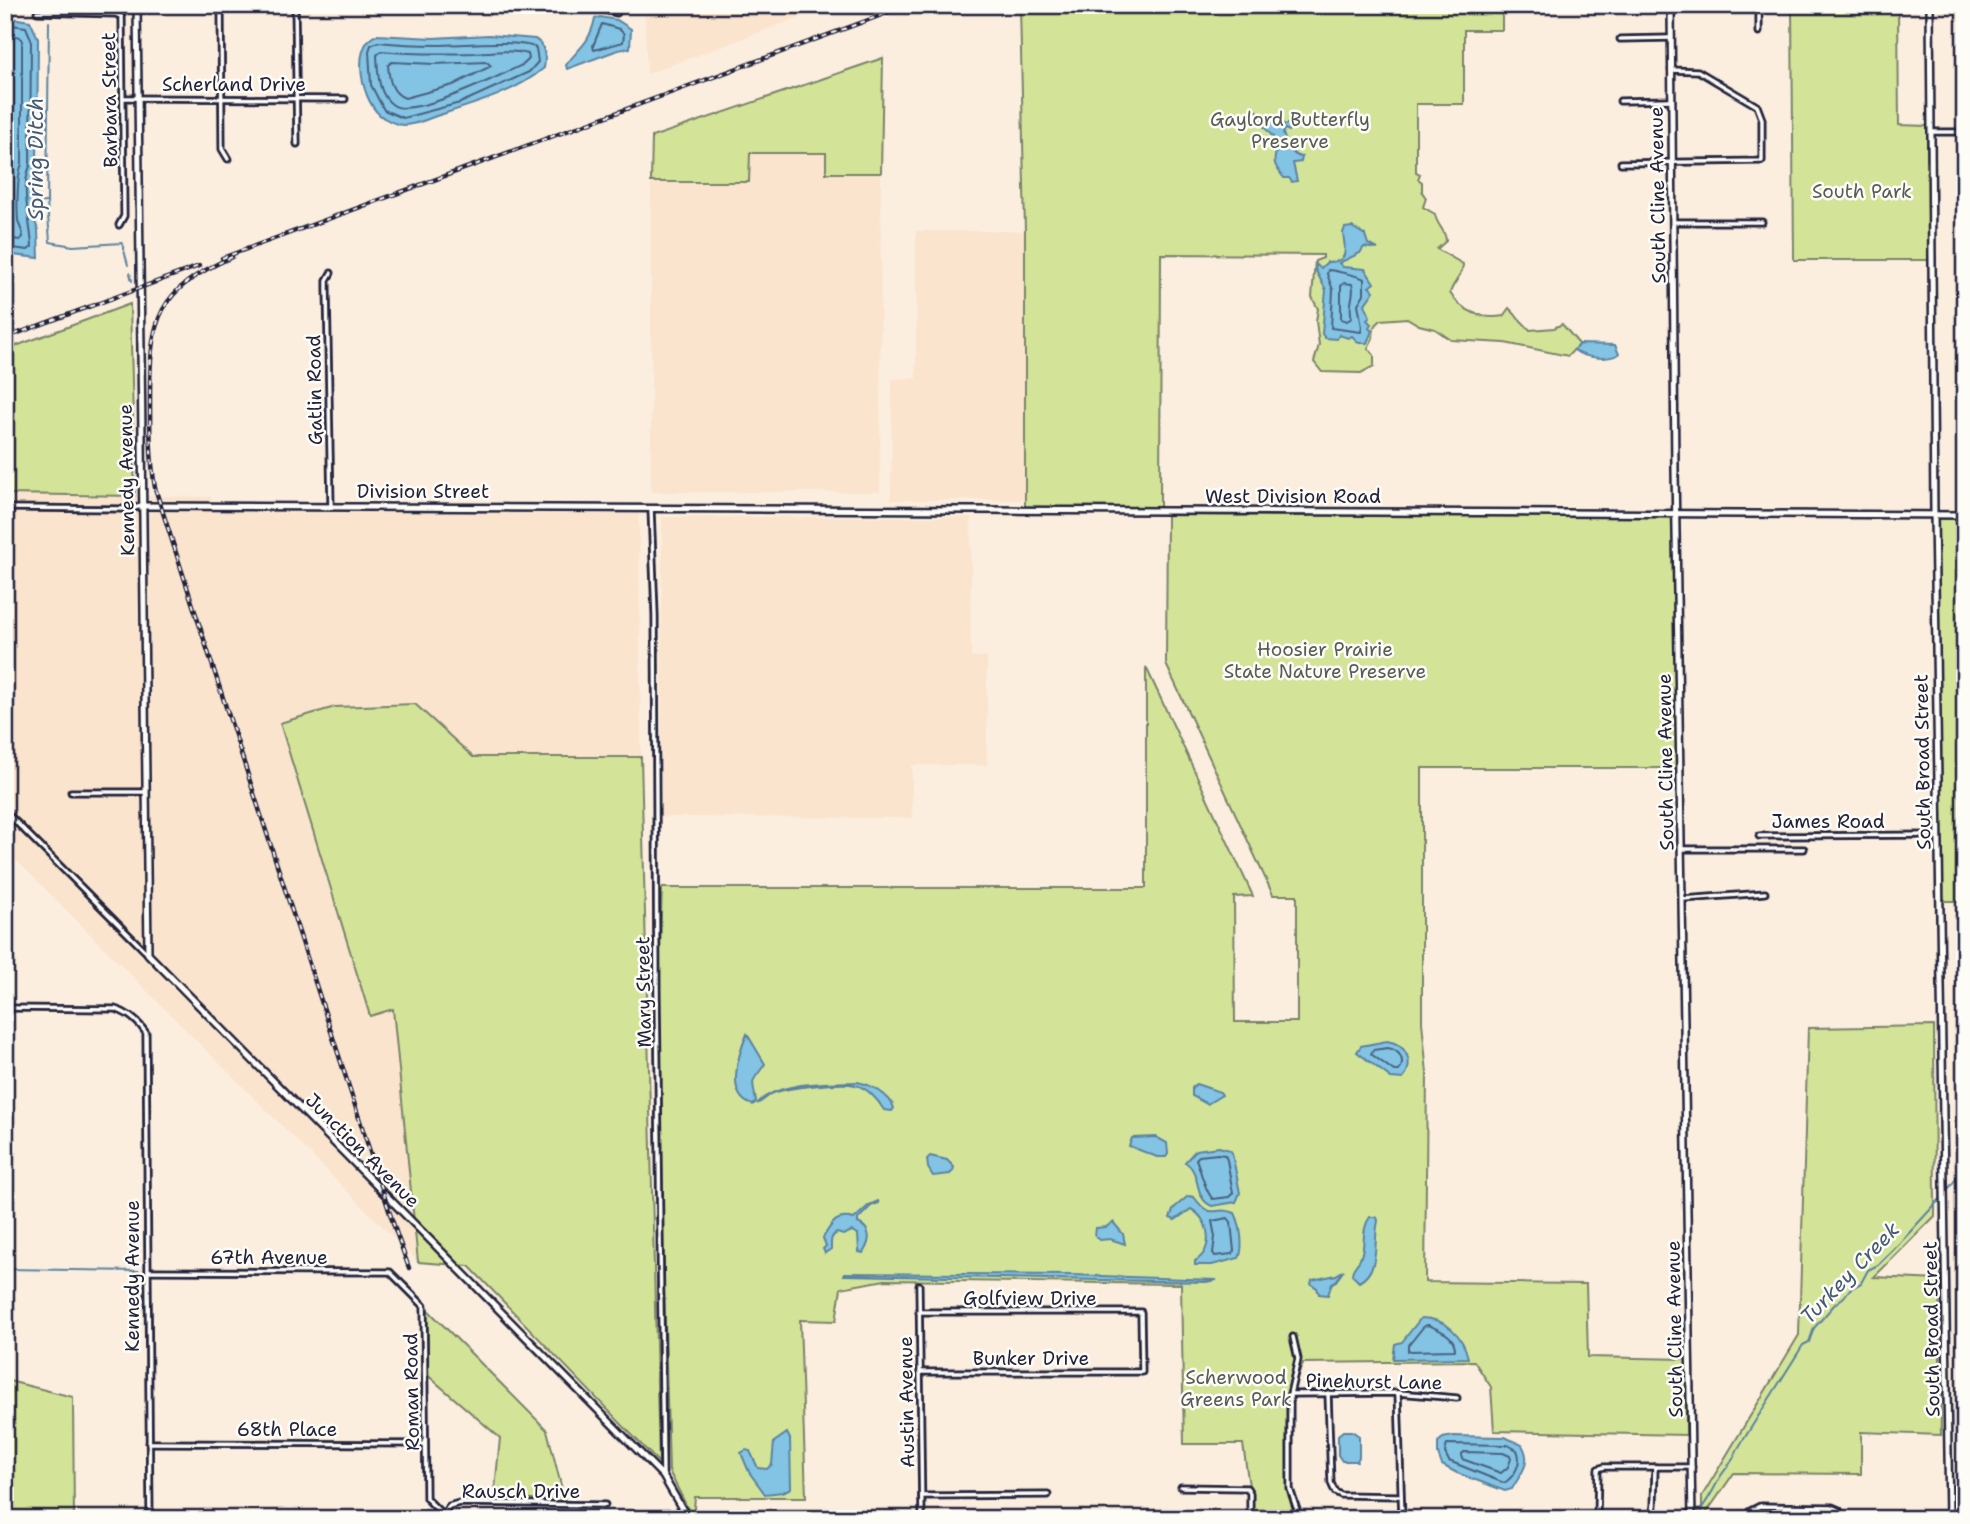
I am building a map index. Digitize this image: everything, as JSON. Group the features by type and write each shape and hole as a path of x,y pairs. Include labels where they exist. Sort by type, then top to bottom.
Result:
{"street":[{"name":"Kennedy Avenue","path":"137,5 144,792 148,954"},
{"path":"221,5 222,149 228,159"},
{"path":"295,5 297,144"},
{"path":"583,5 617,13"},
{"name":"South Cline Avenue","path":"1671,5 1692,1519"},
{"path":"1759,5 1759,32"},
{"name":"South Broad Street","path":"1930,5 1934,514 1949,1519"},
{"name":"Barbara Street","path":"37,12 116,15 122,18 124,216 119,225"},
{"path":"1620,39 1671,38"},
{"path":"1621,163 1762,161 1762,119 1757,106 1696,70 1671,70"},
{"name":"Scherland Drive","path":"124,98 345,99"},
{"path":"1620,101 1672,100"},
{"path":"1931,132 1965,132"},
{"path":"1673,222 1762,222"},
{"name":"Gatlin Road","path":"331,273 327,288 331,508"},
{"path":"5,508 130,509 142,506"},
{"name":"Division Street","path":"142,506 651,507"},
{"name":"West Division Road","path":"651,507 1965,515"},
{"name":"Mary Street","path":"651,507 655,615 656,978 663,1476"},
{"path":"71,792 144,792"},
{"name":"Junction Avenue","path":"5,811 663,1476 688,1519"},
{"name":"James Road","path":"1759,836 1939,835"},
{"path":"1682,849 1804,849"},
{"path":"1683,899 1765,893"},
{"name":"Kennedy Avenue","path":"5,1008 115,1009 126,1012 146,1033 149,1519"},
{"name":"67th Avenue","path":"148,1271 390,1272"},
{"name":"Roman Road","path":"390,1272 424,1306 426,1498 443,1517"},
{"name":"Austin Avenue","path":"919,1285 922,1519"},
{"name":"Golfview Drive","path":"919,1312 1141,1312 1142,1372"},
{"path":"1293,1337 1298,1359 1290,1394 1290,1489 1300,1519"},
{"name":"Bunker Drive","path":"920,1372 1142,1372"},
{"path":"1328,1393 1331,1483 1335,1492 1341,1495 1399,1496"},
{"path":"1398,1393 1399,1496 1402,1519"},
{"name":"Pinehurst Lane","path":"1290,1394 1398,1393 1457,1398"},
{"name":"68th Place","path":"149,1443 425,1444"},
{"path":"1652,1519 1655,1467"},
{"path":"1597,1519 1598,1469 1692,1468"},
{"path":"1181,1487 1247,1488 1250,1493 1250,1519"},
{"path":"922,1496 1048,1495"},
{"name":"Rausch Drive","path":"443,1517 449,1506 459,1503 605,1505"},
{"path":"1743,1519 1750,1511 1760,1506 1832,1507 1839,1510 1844,1519"}],"shaded area":[{"path":"644,5 833,5 647,74"},
{"path":"749,153 826,153 827,172 881,173 880,492 651,492 651,182 749,182"},
{"path":"916,231 1025,231 1025,500 891,500 892,379 916,378"},
{"path":"5,494 211,497 212,512 639,514 641,757 473,757 414,704 371,1016 393,1009 418,1262 5,849"},
{"path":"662,517 971,517 971,657 987,657 987,765 912,765 912,818 661,817"}],"green space":[{"name":"Gaylord Butterfly Preserve","path":"1020,5 1502,5 1502,30 1464,30 1464,104 1416,104 1416,172 1420,174 1418,179 1422,182 1422,192 1426,198 1423,207 1435,214 1444,234 1446,241 1437,249 1463,264 1450,293 1460,305 1473,313 1488,317 1503,316 1509,308 1530,330 1554,328 1562,324 1579,344 1568,356 1505,343 1451,340 1435,329 1419,325 1407,318 1381,320 1374,327 1368,348 1374,355 1374,366 1361,373 1322,372 1314,362 1319,345 1316,321 1318,309 1312,297 1315,261 1323,258 1323,255 1161,254 1160,507 1025,507 1025,231"},
{"name":"South Park","path":"1792,6 1898,7 1899,125 1927,126 1930,260 1794,260"},
{"path":"883,58 881,173 826,173 826,153 750,153 749,182 651,182 652,137"},
{"path":"130,304 135,496 5,494 5,350"},
{"path":"1310,512 1673,517 1677,768 1422,768 1422,1022 1427,1073 1425,1282 1586,1284 1588,1357 1686,1359 1686,1435 1494,1431 1491,1387 1474,1361 1303,1363 1290,1394 1290,1489 1300,1519 1250,1519 1250,1493 1243,1444 1184,1444 1181,1284 885,1280 841,1288 836,1321 800,1320 806,1497 695,1497 693,1519 669,1471 657,1028 662,888 1146,888 1146,667 1253,896 1234,897 1235,1022 1297,1022 1297,895 1273,895 1166,664 1167,515 1308,516"},
{"path":"1934,514 1965,515 1965,901 1946,901 1942,897"},
{"path":"415,704 473,757 641,757 659,1463 469,1266 418,1262 393,1009 370,1016 280,723 335,707"},
{"path":"1934,1026 1935,1216 1874,1277 1939,1280 1941,1435 1861,1432 1861,1474 1734,1473 1702,1519 1702,1496 1799,1335 1808,1028"},
{"path":"424,1306 547,1430 566,1505 494,1499 500,1438 425,1373"},
{"path":"5,1380 73,1397 74,1519 5,1519"}],"water":[{"path":"5,17 30,21 38,38 37,167 33,176 39,258 5,254"},
{"path":"600,17 617,20 631,29 630,48 567,69 566,65 587,40 595,19"},
{"path":"377,35 433,38 489,35 535,39 544,52 544,68 520,84 492,97 416,123 399,124 391,122 376,111 365,89 361,62 363,50 368,41"},
{"path":"1257,110 1260,117 1265,119 1273,117 1279,120 1282,117 1281,123 1286,125 1291,121 1291,129 1285,129 1283,134 1292,152 1302,157 1301,162 1293,163 1297,181 1284,178 1277,169 1275,159 1278,144 1263,125"},
{"path":"1352,227 1365,235 1368,244 1378,249 1364,247 1360,253 1339,263 1343,267 1365,269 1374,283 1369,287 1374,291 1365,304 1370,317 1367,320 1371,324 1369,328 1372,331 1367,343 1359,343 1352,336 1348,338 1339,335 1337,339 1325,338 1322,334 1326,290 1315,269 1316,265 1321,268 1327,262 1343,257 1343,233 1345,228"},
{"path":"1579,344 1615,345 1619,354 1603,358 1590,357 1574,350"},
{"path":"747,1034 765,1064 753,1081 756,1102 753,1105 744,1100 736,1084 740,1052"},
{"path":"1387,1041 1400,1046 1407,1055 1407,1073 1403,1079 1391,1078 1357,1052 1361,1046"},
{"path":"857,1082 884,1095 892,1103 892,1111 884,1110 864,1088 848,1084 788,1089 771,1094 757,1104 766,1096 777,1091 790,1087"},
{"path":"1196,1084 1222,1095 1207,1104 1192,1096 1192,1088"},
{"path":"1156,1137 1167,1143 1166,1157 1157,1157 1129,1146 1132,1138"},
{"path":"1219,1147 1232,1153 1240,1193 1236,1202 1212,1206 1202,1198 1194,1172 1185,1162 1196,1150"},
{"path":"930,1156 947,1160 954,1167 953,1171 950,1174 933,1176 928,1168 927,1159"},
{"path":"1188,1196 1194,1197 1210,1211 1235,1213 1241,1236 1239,1258 1212,1265 1195,1265 1208,1242 1206,1227 1191,1209 1175,1220 1170,1218 1174,1208"},
{"path":"878,1201 879,1203 871,1206 858,1219 858,1223 866,1229 869,1236 863,1253 859,1252 858,1234 852,1231 843,1235 835,1234 831,1240 831,1249 825,1253 823,1238 835,1221 843,1218 854,1219 869,1205"},
{"path":"1370,1217 1377,1217 1378,1221 1375,1254 1371,1270 1359,1282 1352,1273 1363,1250 1365,1227"},
{"path":"1113,1222 1123,1234 1125,1244 1110,1239 1100,1240 1095,1236 1096,1228 1106,1227"},
{"path":"1344,1270 1332,1283 1328,1295 1319,1294 1317,1288 1311,1284 1312,1280 1336,1275"},
{"path":"844,1275 1072,1275 1217,1280 1206,1282"},
{"path":"1421,1318 1438,1321 1452,1329 1462,1342 1468,1358 1393,1359 1395,1344 1402,1342"},
{"path":"1343,1431 1352,1431 1359,1436 1359,1457 1357,1461 1342,1461 1338,1455 1338,1435"},
{"path":"787,1433 790,1439 791,1488 765,1494 749,1472 741,1453 750,1451 758,1468 767,1469 772,1464 774,1442"},
{"path":"1453,1436 1505,1437 1522,1445 1526,1463 1512,1489 1505,1491 1442,1465 1438,1442"},
{"path":"1766,1510 1830,1511 1836,1519 1747,1519 1753,1513"}],"waterway":[{"name":"Spring Ditch","path":"49,22 47,202 50,242 73,246 122,243 128,265"},
{"path":"35,203 46,202"},
{"name":"Spring Ditch","path":"130,273 132,281"},
{"name":"Turkey Creek","path":"1947,1191 1965,1166"},
{"name":"Turkey Creek","path":"1698,1513 1803,1345 1809,1342 1814,1328 1850,1289 1861,1283 1868,1270 1878,1265 1941,1198"},
{"path":"5,1269 140,1271"}],"railway":[{"path":"222,258 909,5"},
{"path":"232,257 207,269 173,295 156,327 150,370 151,454 155,488 409,1268"},
{"path":"5,338 199,266"}],"park label":[{"name":"Hoosier Prairie State Nature Preserve","path":"1325,660"},
{"name":"Scherwood Greens Park","path":"1236,1388"}]}
